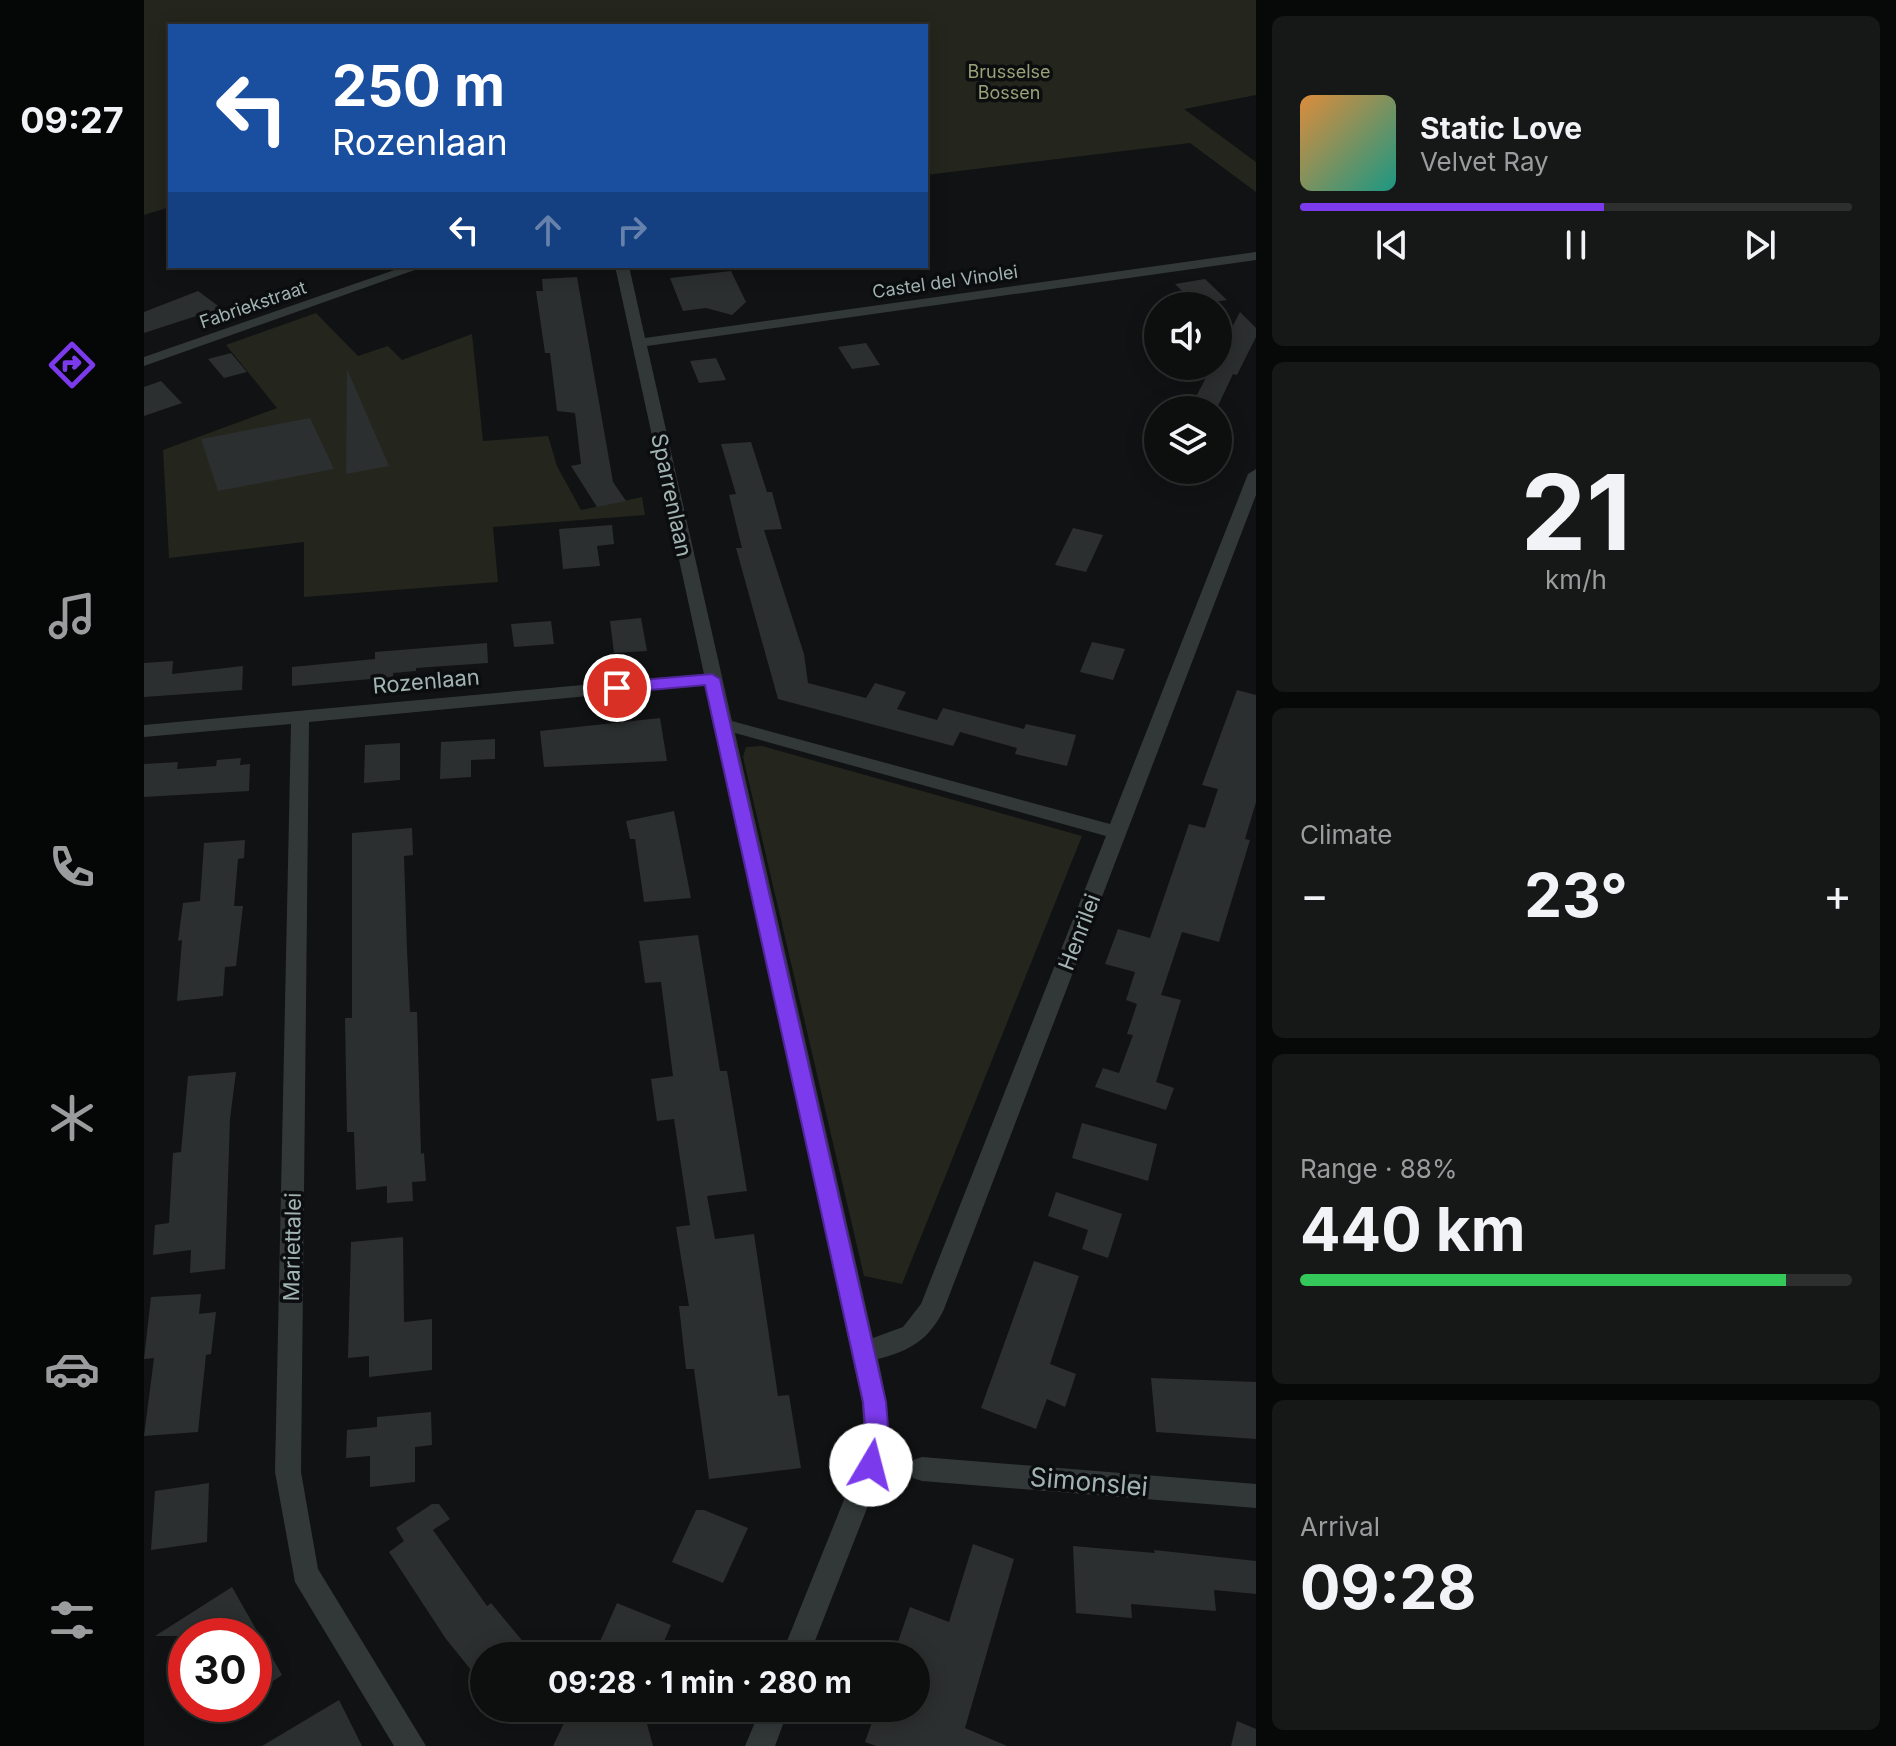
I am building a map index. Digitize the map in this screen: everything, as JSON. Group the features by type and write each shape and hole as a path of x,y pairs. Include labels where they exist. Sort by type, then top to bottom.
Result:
{"street":[{"name":"Castel del Vinolei","path":"639,343 1256,256"},
{"name":"Fabriekstraat","path":"144,362 413,268"},
{"name":"Sparrenlaan","path":"622,268 875,1402 877,1439 871,1465 801,1642"},
{"name":"Henrilei","path":"862,1352 912,1337 922,1328 932,1309 1254,485"},
{"name":"Rozenlaan","path":"144,731 712,679"},
{"name":"Mariettalei","path":"300,717 288,1472 305,1573 411,1746"},
{"path":"723,724 1118,833"},
{"name":"Simonslei","path":"922,1469 1256,1496"},
{"path":"760,1746 769,1722"}],"green space":[{"name":"Brusselse Bossen","path":"144,0 1256,0 1256,95 1184,109 1256,162 1256,192 1190,143 928,175 928,24 168,24 168,208 144,215"},
{"path":"316,313 358,356 388,346 402,360 472,334 483,441 548,436 557,466 581,510 642,497 645,515 493,527 498,582 304,597 304,542 169,558 163,450 277,408 226,345"},
{"path":"762,746 1082,836 902,1284 864,1276 743,757 746,747"}],"building":[{"path":"731,271 746,302 732,315 706,308 683,311 670,278"},
{"path":"577,277 613,482 626,501 597,507 571,466 581,464 575,413 557,411 550,353 545,353 536,291 543,291 542,279"},
{"path":"1205,279 1219,292 1183,292 1175,284"},
{"path":"198,291 221,308 144,333 144,312"},
{"path":"1240,312 1256,328 1256,337 1237,375 1232,376 1232,327"},
{"path":"866,343 880,365 852,369 838,347"},
{"path":"231,353 247,372 224,378 208,359"},
{"path":"716,358 726,380 699,383 690,361"},
{"path":"347,369 389,466 346,474"},
{"path":"1205,380 1230,380 1223,396 1196,396"},
{"path":"161,381 182,403 144,416 144,387"},
{"path":"310,418 334,469 218,491 201,439"},
{"path":"751,442 767,492 772,492 782,529 764,530 804,654 808,683 866,698 875,683 906,692 897,709 937,720 943,708 1024,729 1026,724 1076,735 1067,766 1015,754 1017,748 960,732 953,746 778,699 736,548 742,548 729,495 736,494 721,444"},
{"path":"612,525 614,544 597,546 600,566 563,569 559,529"},
{"path":"1073,528 1103,535 1086,572 1055,565"},
{"path":"641,618 647,651 614,653 610,621"},
{"path":"551,621 554,644 514,647 511,624"},
{"path":"1092,642 1125,649 1113,680 1080,672"},
{"path":"487,643 488,663 416,668 416,671 393,673 393,677 292,686 292,667 375,659 375,652"},
{"path":"173,661 172,674 243,666 242,690 144,697 144,663"},
{"path":"1237,690 1256,695 1256,802 1245,839 1250,840 1219,942 1182,932 1161,995 1181,1000 1156,1082 1174,1088 1166,1110 1095,1087 1103,1068 1119,1073 1133,1035 1127,1034 1137,1004 1126,1000 1135,972 1105,964 1118,929 1150,938 1189,824 1205,828 1218,789 1202,785"},
{"path":"660,718 667,761 544,767 540,731"},
{"path":"495,739 495,759 471,760 471,777 440,779 441,742"},
{"path":"400,743 400,780 364,783 365,745"},
{"path":"241,758 240,765 250,764 249,791 144,797 144,764 178,762 177,769 216,766 217,760"},
{"path":"674,811 691,898 644,902 635,839 630,839 626,821"},
{"path":"412,828 413,855 404,856 407,950 410,1012 417,1012 421,1154 424,1153 426,1181 412,1182 413,1201 387,1203 387,1186 356,1190 354,1132 347,1132 345,1018 352,1018 352,833"},
{"path":"245,840 244,858 238,859 234,906 243,906 236,966 225,967 223,996 177,1001 182,940 178,941 183,903 200,901 204,843"},
{"path":"698,935 720,1071 727,1071 747,1191 707,1196 715,1239 754,1234 778,1396 789,1395 801,1468 709,1479 694,1369 686,1369 679,1306 689,1306 676,1227 690,1225 674,1119 657,1121 651,1079 673,1076 661,982 645,983 639,941"},
{"path":"236,1072 230,1119 225,1269 190,1273 191,1250 153,1255 155,1225 169,1223 173,1153 181,1152 188,1076"},
{"path":"1082,1123 1157,1144 1148,1181 1072,1158"},
{"path":"1056,1192 1122,1214 1108,1258 1082,1249 1088,1230 1048,1216"},
{"path":"403,1237 404,1322 432,1319 432,1370 369,1377 369,1356 348,1358 351,1242"},
{"path":"1034,1261 1079,1276 1050,1364 1076,1374 1065,1407 1047,1399 1036,1429 981,1408"},
{"path":"201,1294 199,1314 216,1312 211,1354 206,1355 198,1432 144,1436 154,1358 144,1359 151,1297"},
{"path":"1151,1378 1256,1382 1256,1439 1156,1432"},
{"path":"431,1412 432,1445 415,1447 415,1482 370,1487 370,1456 346,1458 347,1430 377,1427 377,1417"},
{"path":"209,1483 207,1542 151,1550 155,1491"},
{"path":"432,1504 439,1504 450,1519 433,1530 487,1606 491,1603 523,1642 470,1642 470,1669 446,1639 389,1552 404,1541 396,1528"},
{"path":"696,1510 704,1510 748,1528 723,1583 672,1562"},
{"path":"973,1544 1014,1559 965,1728 1007,1746 876,1746 865,1742 872,1722 930,1722 930,1642 898,1642 910,1607 949,1622"},
{"path":"1073,1546 1155,1553 1154,1550 1256,1561 1256,1594 1214,1590 1216,1611 1131,1604 1132,1618 1076,1613"},
{"path":"232,1587 250,1618 183,1618"},
{"path":"617,1603 671,1625 664,1642 600,1642"},
{"path":"168,1628 168,1636 155,1636"},
{"path":"272,1657 282,1675 272,1682"},
{"path":"339,1700 362,1746 262,1746"},
{"path":"1237,1721 1256,1729 1256,1746 1231,1746"},
{"path":"647,1722 653,1746 553,1746 564,1723"}],"route":[{"path":"617,688 712,679 875,1402 877,1439 871,1465"}]}
